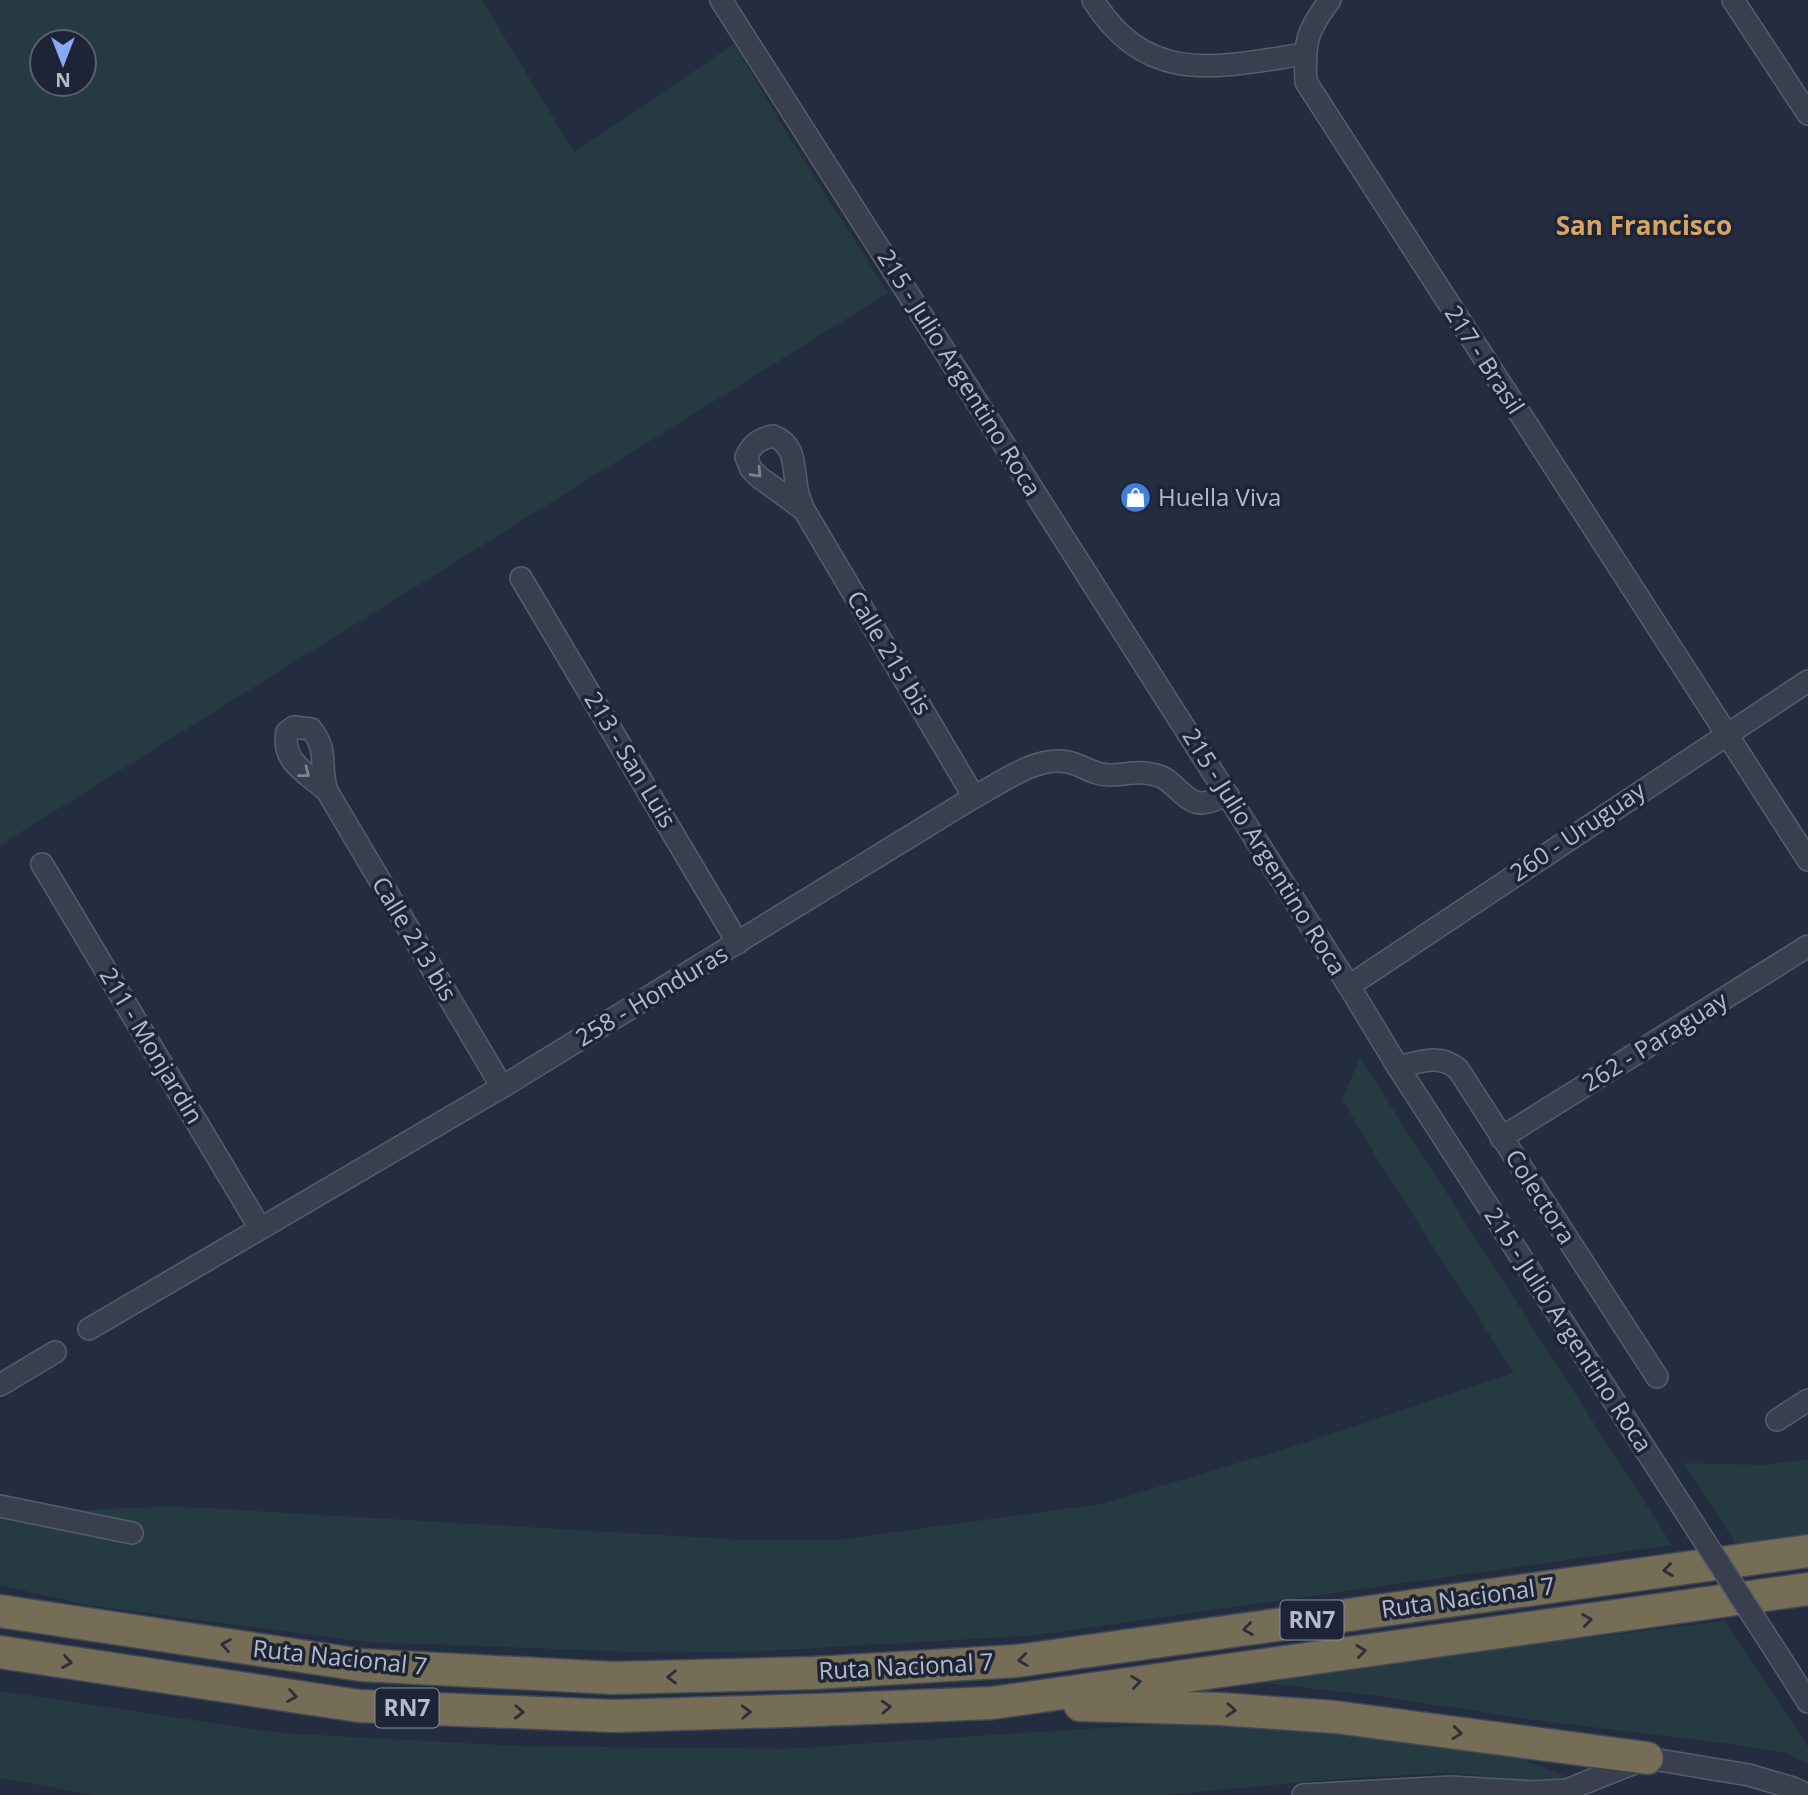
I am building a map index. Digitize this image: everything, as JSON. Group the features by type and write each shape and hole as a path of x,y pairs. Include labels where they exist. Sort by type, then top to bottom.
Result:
{"highway":[{"name":"Ruta Nacional 7","path":"0,1611 361,1665 613,1678 814,1673 1017,1661 1808,1551"},
{"name":"Ruta Nacional 7","path":"0,1652 359,1706 614,1716 992,1703 1808,1589"},
{"path":"992,1703 1220,1709 1335,1717 1647,1758"}],"street":[{"name":"215 - Julio Argentino Roca","path":"721,0 1228,795 1398,1068 1808,1702"},
{"path":"1093,0 1106,21 1127,42 1148,54 1178,64 1208,67 1304,54 1312,25 1330,0"},
{"path":"1733,0 1808,114"},
{"name":"217 - Brasil","path":"1304,54 1306,82 1328,119 1808,860"},
{"name":"Calle 215 bis","path":"804,510 974,797"},
{"name":"213 - San Luis","path":"521,578 738,943"},
{"name":"260 - Uruguay","path":"1349,986 1808,681"},
{"name":"258 - Honduras","path":"89,1329 502,1087 974,797 1047,762 1069,762 1091,772 1109,775 1142,771 1162,777 1191,800 1202,803 1228,795"},
{"name":"Calle 213 bis","path":"327,791 502,1087"},
{"name":"211 - Monjardin","path":"42,863 260,1228"},
{"name":"262 - Paraguay","path":"1501,1138 1808,946"},
{"name":"Colectora","path":"1398,1068 1431,1060 1448,1061 1458,1069 1657,1377"},
{"path":"0,1385 55,1352"},
{"path":"1777,1420 1808,1400"},
{"path":"0,1506 132,1533"},
{"path":"1303,1795 1451,1787 1567,1793 1647,1758 1749,1775 1807,1795"}],"shaded area":[{"path":"0,0 482,0 574,152 734,44 789,137 888,293 0,845"},
{"path":"1360,1058 1672,1545 1029,1636 760,1651 668,1653 366,1642 87,1605 0,1585 0,1508 52,1512 170,1506 745,1540 837,1540 1101,1504 1305,1443 1514,1373 1342,1099"},
{"path":"1808,1459 1808,1535 1737,1545 1683,1463 1764,1465"},
{"path":"1725,1621 1808,1747 1808,1764 1786,1753 1731,1744 1239,1680"},
{"path":"0,1691 280,1733 520,1746 782,1749 1129,1726 1231,1722 1385,1738 1519,1758 1568,1777 1535,1781 1452,1773 1348,1778 1164,1795 94,1795 0,1778"}],"place":[{"name":"Huella Viva","path":"1135,498"}],"district":[{"name":"San Francisco","path":"1644,226"}]}
